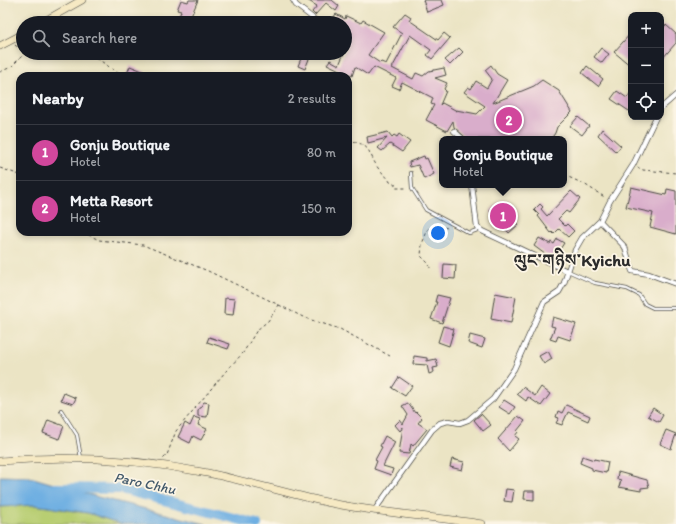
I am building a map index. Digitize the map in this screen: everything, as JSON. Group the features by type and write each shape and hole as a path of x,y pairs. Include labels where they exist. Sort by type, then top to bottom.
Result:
{"street":[{"path":"53,16 82,0"},
{"path":"293,0 296,5 310,16"},
{"path":"0,46 16,38"},
{"path":"664,105 676,95"},
{"path":"374,511 432,430 440,423 448,421 460,423 468,420 493,400 514,369 544,302 559,292 564,283 574,250 582,238 600,220 610,201 633,165 655,120"},
{"path":"454,131 460,136"},
{"path":"472,188 477,227 567,271"},
{"path":"600,220 625,247 632,271 649,274 676,284"},
{"path":"0,461 82,458 158,464 202,472 326,502 374,511 482,524"}],"lane":[{"path":"411,173 412,188 426,210 469,233 480,229"},
{"path":"567,271 595,283 627,289 639,295 645,304 653,308 676,308"},
{"path":"61,410 77,435 82,458"}],"path":[{"path":"10,41 16,46"},
{"path":"0,72 12,67 18,60"},
{"path":"99,60 116,72"},
{"path":"352,142 369,149 382,173 388,177 390,182 395,184 396,188 412,188"},
{"path":"633,165 643,170 676,173"},
{"path":"0,168 16,174"},
{"path":"567,176 584,184 610,201"},
{"path":"430,268 421,256 422,244 428,229 436,227 447,229 456,226"},
{"path":"91,236 99,240 143,245 208,271 305,318 340,329 390,356"},
{"path":"158,464 167,455 176,431 194,412 226,371 243,353 257,330 268,321 279,305"}],"green space":[{"path":"35,505 88,513 121,524 0,524 0,507"}],"water":[{"path":"0,476 30,477 98,497 206,524 121,524 88,513 35,505 0,507"}],"building":[{"path":"181,0 188,2 189,0 198,0 191,16 179,16 181,11 177,10"},
{"path":"307,0 332,0 339,6 336,11 326,3 315,15 312,12 317,6"},
{"path":"423,0 442,0 444,5 427,12"},
{"path":"405,13 411,17 409,20 438,40 444,33 450,38 432,59 427,55 431,50 410,35 392,68 413,79 416,73 423,76 429,71 444,68 446,75 435,78 447,83 444,89 446,91 440,105 442,103 457,111 456,110 477,114 485,106 464,92 468,87 471,89 476,81 487,88 492,79 485,70 491,65 497,74 507,80 493,103 534,86 542,80 559,91 572,112 557,127 553,136 464,136 454,127 453,121 447,131 426,120 434,105 431,104 433,98 402,82 399,89 392,86 396,78 374,67 368,75 355,67 352,76 352,72 344,72 327,64 330,60 339,65 341,60 352,60 352,19 361,23 363,20 384,32 368,55 380,63 386,64 402,33 393,27"},
{"path":"666,25 676,34 676,43 664,57 664,27"},
{"path":"628,36 628,64 614,52"},
{"path":"459,48 463,52 450,65 445,60"},
{"path":"601,48 609,54 602,63 594,57"},
{"path":"300,60 309,60 305,69 298,66"},
{"path":"130,66 145,72 128,72"},
{"path":"587,66 603,79 598,86 582,73"},
{"path":"617,91 627,98 628,96 628,110 611,99"},
{"path":"578,117 589,126 582,135 570,126"},
{"path":"602,129 621,146 616,152 598,135"},
{"path":"388,132 392,137 394,135 397,137 399,134 410,142 402,152 390,144 382,151 378,148 387,138 368,143 367,137"},
{"path":"424,156 425,159 427,158 434,174 424,179 418,165 410,167 409,162"},
{"path":"631,187 666,195 667,189 676,191 676,234 650,227 653,213 626,207"},
{"path":"571,191 580,199 569,213 566,211 558,219 565,226 567,224 574,231 568,237 559,229 554,234 552,232 551,233 534,210 540,204 543,207 541,209 547,216"},
{"path":"505,202 518,217 514,220 518,225 509,233 490,211 499,203 501,206"},
{"path":"539,238 550,244 551,242 554,244 557,239 564,243 553,260 534,246"},
{"path":"444,264 456,265 455,279 443,278"},
{"path":"495,293 516,297 511,323 491,319"},
{"path":"437,295 450,298 442,323 431,319 437,302 435,302"},
{"path":"225,298 235,299 233,315 224,314"},
{"path":"553,317 576,324 570,340 558,336 556,341 550,339 555,327 551,326"},
{"path":"443,326 454,329 449,346 438,342"},
{"path":"470,335 485,339 482,348 468,343"},
{"path":"209,337 230,344 228,349 207,342"},
{"path":"548,351 552,359 544,364 539,356"},
{"path":"414,356 427,358 427,361 436,359 438,367 433,368 434,372 429,374 427,365 413,364"},
{"path":"399,377 412,386 405,396 392,388"},
{"path":"523,387 535,396 541,387 550,394 541,406 528,397 526,401 517,394"},
{"path":"64,393 76,398 73,404 61,400"},
{"path":"504,400 515,407 510,414 499,407"},
{"path":"204,402 209,403 207,417 198,416 198,410"},
{"path":"408,403 415,413 416,412 422,418 418,423 427,429 413,446 411,444 409,454 399,453 403,427 400,431 395,425 400,420 403,424 408,415 402,406"},
{"path":"566,405 590,416 588,421 568,412 562,425 556,423 559,418 556,417 558,411 562,413"},
{"path":"653,408 663,415 659,422 648,416"},
{"path":"481,414 491,425 483,431 474,420"},
{"path":"518,416 525,421 515,436 519,439 509,451 498,439"},
{"path":"194,417 200,419 198,425 207,429 201,440 193,436 190,443 178,437 185,423 190,426"},
{"path":"48,420 64,426 59,439 43,433"},
{"path":"666,430 676,434 671,449 660,444"},
{"path":"385,436 395,442 383,466 393,469 391,475 374,469 377,461 375,460 382,447 380,446"},
{"path":"582,456 608,462 606,473 592,470 592,468 580,463"},
{"path":"452,459 464,462 462,470 450,467"},
{"path":"618,472 647,480 649,487 641,488 641,491 619,487 621,480 617,479"},
{"path":"506,489 514,490 512,502 504,501"},
{"path":"525,491 534,491 534,500 524,499"}],"waterway":[{"name":"Paro Chhu","path":"54,488 120,489 257,524"}],"place":[{"name":"Metta Resort","path":"509,120"},
{"name":"Gonju Boutique","path":"503,216"}],"district":[{"name":"ལུང་གཉིས་Kyichu","path":"572,260"}]}
